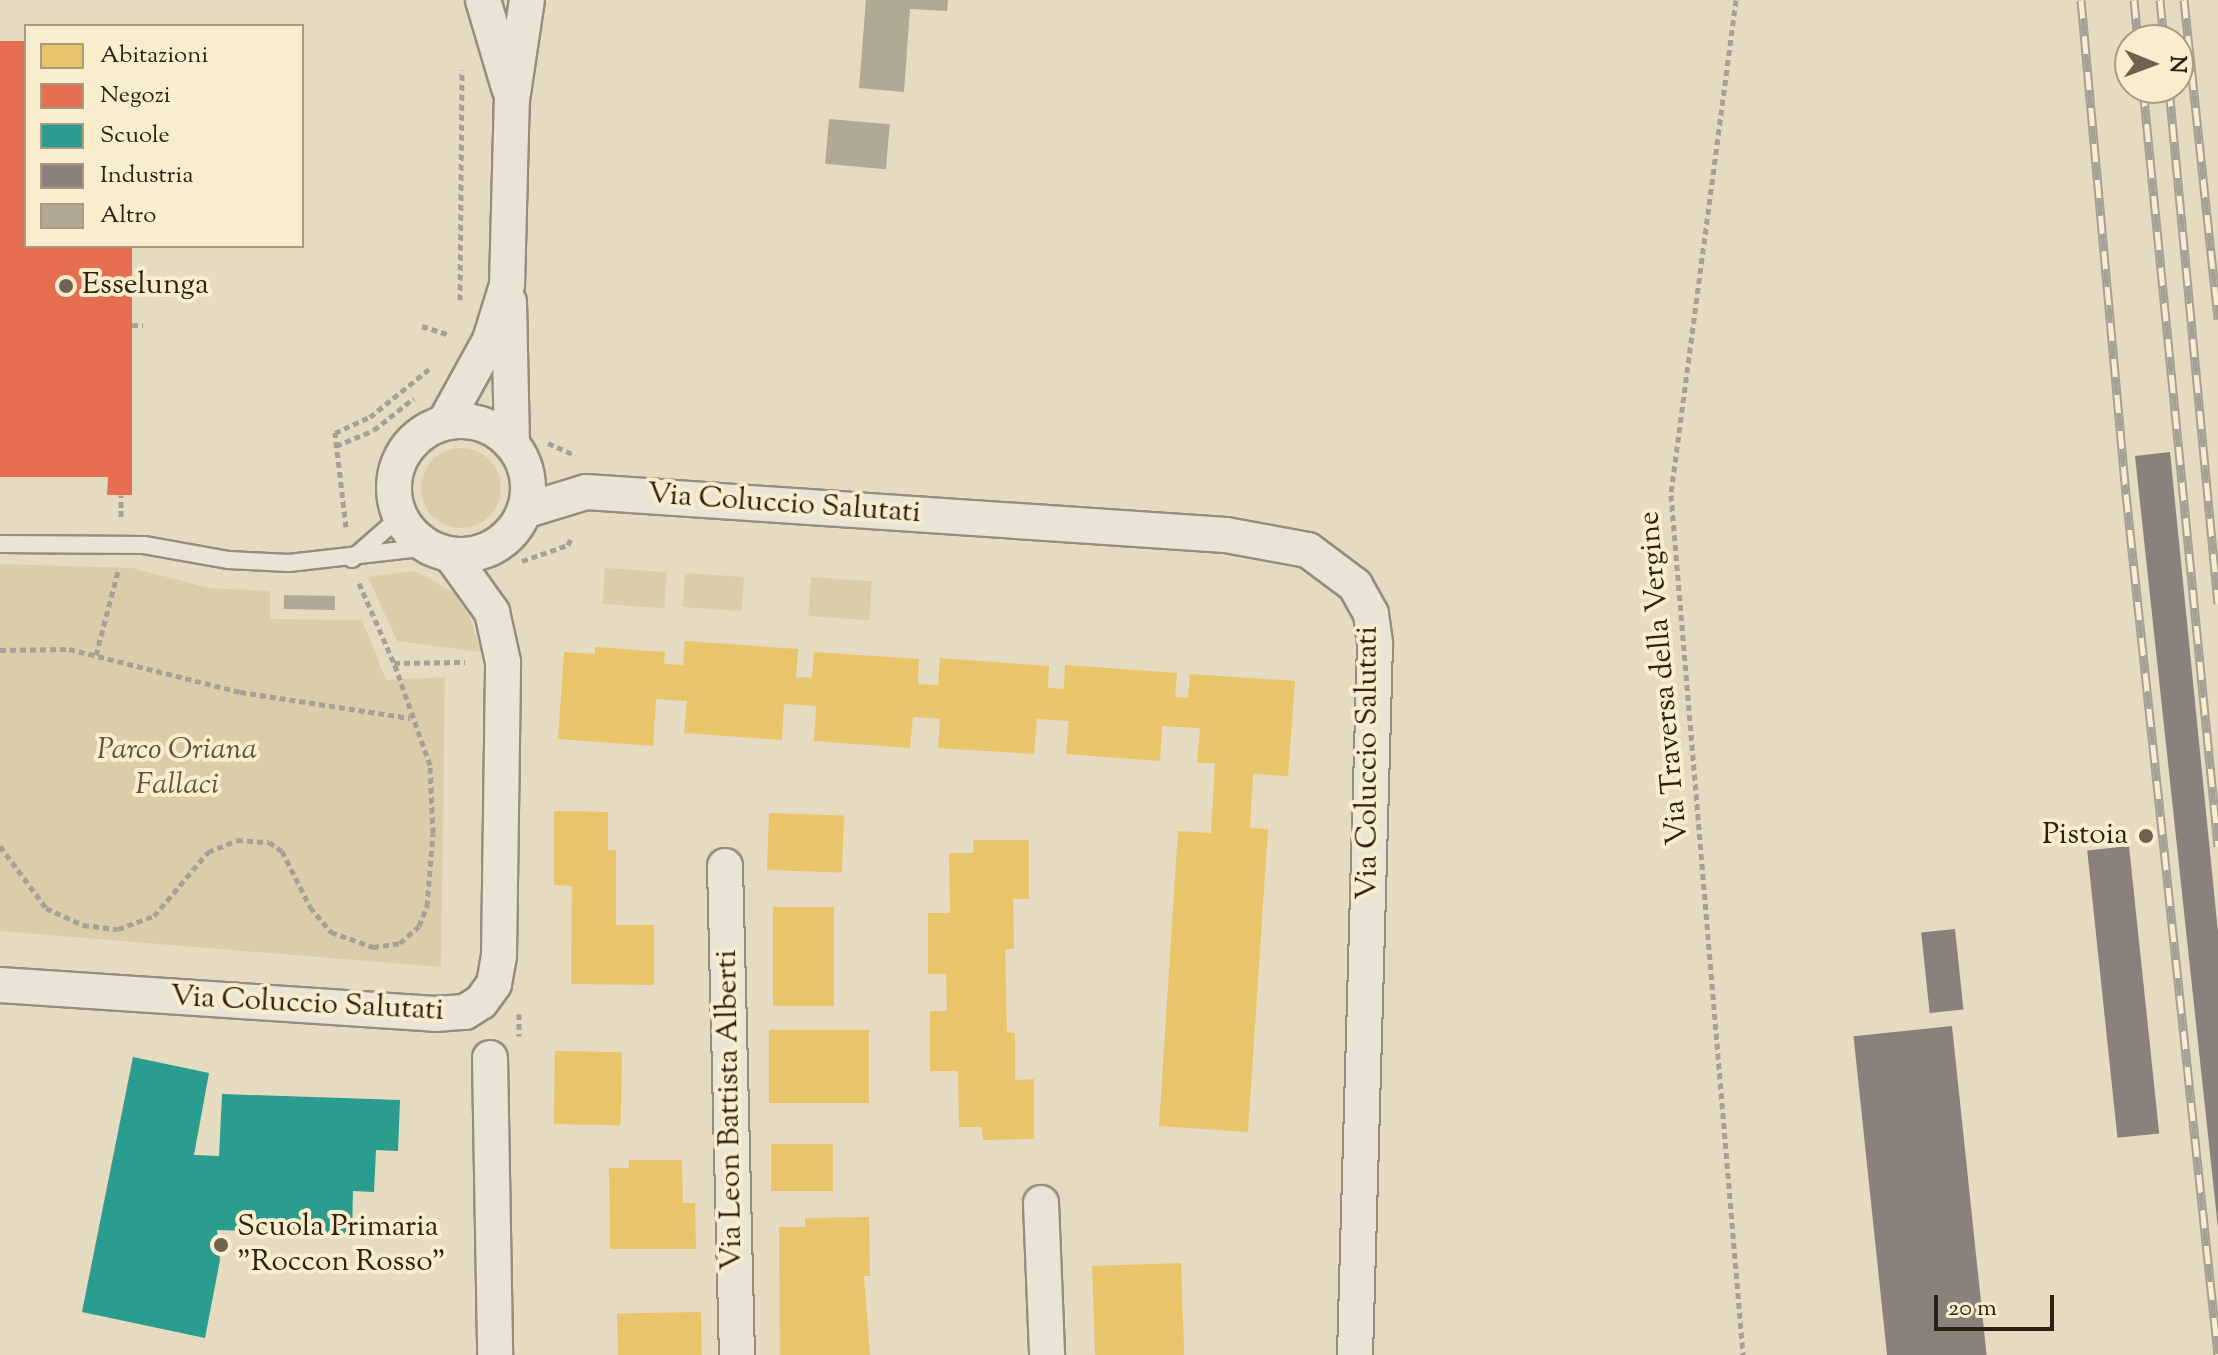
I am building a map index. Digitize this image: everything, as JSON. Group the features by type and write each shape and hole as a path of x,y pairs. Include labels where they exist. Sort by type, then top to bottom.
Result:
{"street":[{"path":"483,0 512,100"},
{"path":"524,511 527,450 507,285 512,100 527,0"},
{"path":"445,422 490,340 507,285"},
{"path":"445,422 482,423 527,450 576,492 524,511 497,545 475,554 440,551 400,517 393,489 401,456 424,431 445,422"},
{"name":"Via Coluccio Salutati","path":"576,492 1266,538 1308,550 1355,585 1371,614 1375,644 1355,1355"},
{"path":"492,612 497,545"},
{"name":"Via Coluccio Salutati","path":"0,985 435,1014 474,1008 494,984 499,956 503,662 492,612 440,551"},
{"name":"Via Leon Battista Alberti","path":"725,866 737,1355"},
{"path":"490,1058 495,1355"},
{"path":"1041,1203 1047,1355"}],"lane":[{"path":"351,560 400,517"},
{"path":"0,544 121,545 253,562 351,560 440,551"}],"path":[{"name":"Via Traversa della Vergine","path":"1736,0 1671,495 1743,1355"},
{"path":"459,306 461,59"},
{"path":"132,325 143,325"},
{"path":"422,326 452,336"},
{"path":"449,345 455,327"},
{"path":"0,846 46,908 83,925 118,929 154,916 208,852 237,840 269,842 282,851 310,907 331,932 373,947 400,943 419,926 427,906 432,848 430,765 410,718 394,663 351,560 335,433 370,417 437,362"},
{"path":"336,446 374,430 417,396"},
{"path":"527,450 559,451 583,457"},
{"path":"96,655 115,595 121,545"},
{"path":"0,650 44,647 96,655 240,692 410,718"},
{"path":"394,663 503,662"}],"green space":[{"path":"453,448 469,448 490,459 501,480 501,496 490,517 469,528 453,528 439,522 427,510 421,496 421,480 427,466 439,454"},
{"name":"Parco Oriana Fallaci","path":"0,564 132,568 209,588 270,591 270,619 362,620 386,680 445,677 441,967 0,931"},
{"path":"605,568 667,572 664,608 602,604"},
{"path":"415,571 453,592 469,615 481,652 397,641 368,577"},
{"path":"685,573 744,577 741,611 683,607"},
{"path":"811,577 872,581 869,620 808,616"}],"building: Abitazioni":[{"path":"685,641 798,649 796,677 812,678 814,652 919,659 918,684 938,685 940,658 1049,666 1048,688 1064,689 1065,665 1177,673 1175,697 1188,698 1190,674 1295,681 1288,776 1253,774 1250,828 1268,829 1248,1132 1159,1126 1178,831 1211,833 1215,763 1197,763 1200,728 1162,726 1160,761 1066,754 1069,721 1037,719 1034,754 938,748 940,719 913,717 910,748 814,741 816,706 784,704 782,740 684,733 687,701 656,699 653,746 558,739 564,652 595,654 595,647 665,652 664,664 683,665"},
{"path":"554,811 608,812 608,850 616,850 616,925 654,925 654,985 571,984 572,886 554,885"},
{"path":"769,813 844,816 842,873 767,870"},
{"path":"973,840 1029,840 1029,899 1013,899 1014,949 1005,949 1007,1032 1015,1033 1015,1080 1034,1079 1034,1139 983,1140 982,1127 959,1127 958,1071 930,1071 930,1011 947,1011 946,974 928,974 928,913 950,913 949,853 974,853"},
{"path":"773,907 834,907 834,1006 773,1006"},
{"path":"769,1030 869,1030 869,1103 769,1103"},
{"path":"555,1051 622,1052 621,1125 554,1124"},
{"path":"771,1144 833,1144 833,1191 771,1191"},
{"path":"629,1160 682,1160 683,1203 695,1203 696,1249 610,1249 609,1168 629,1168"},
{"path":"869,1217 870,1276 864,1276 870,1355 780,1355 779,1227 805,1227 805,1218"},
{"path":"1181,1263 1184,1355 1095,1355 1092,1266"},
{"path":"701,1312 702,1355 618,1355 617,1313"}],"building: Negozi":[{"name":"Esselunga","path":"0,41 24,41 24,248 132,248 132,495 107,495 108,477 0,477"}],"building: Scuole":[{"path":"133,1057 209,1073 194,1155 219,1156 222,1094 400,1100 398,1151 376,1150 374,1192 353,1191 352,1234 217,1230 220,1260 205,1338 82,1312"}],"building: Industria":[{"path":"2170,452 2218,932 2218,1228 2135,456"},
{"path":"2129,846 2159,1133 2117,1138 2087,850"},
{"path":"1955,929 1963,1010 1930,1013 1921,933"},
{"path":"1952,1026 1987,1355 1887,1355 1854,1036"}],"building: Altro":[{"path":"866,0 948,0 947,11 910,9 904,92 859,88"},
{"path":"829,119 890,124 886,169 825,164"},
{"path":"284,595 335,596 335,610 284,609"}],"railway":[{"path":"2081,0 2126,494 2218,1355"},
{"path":"2134,0 2136,24"},
{"path":"2160,0 2162,24"},
{"path":"2184,0 2218,319"},
{"path":"2145,104 2218,846"},
{"path":"2171,104 2218,604"}],"place":[{"name":"Esselunga","path":"66,286"},
{"name":"Pistoia","path":"2146,836"},
{"name":"Scuola Primaria \"Roccon Rosso\"","path":"221,1245"}]}
